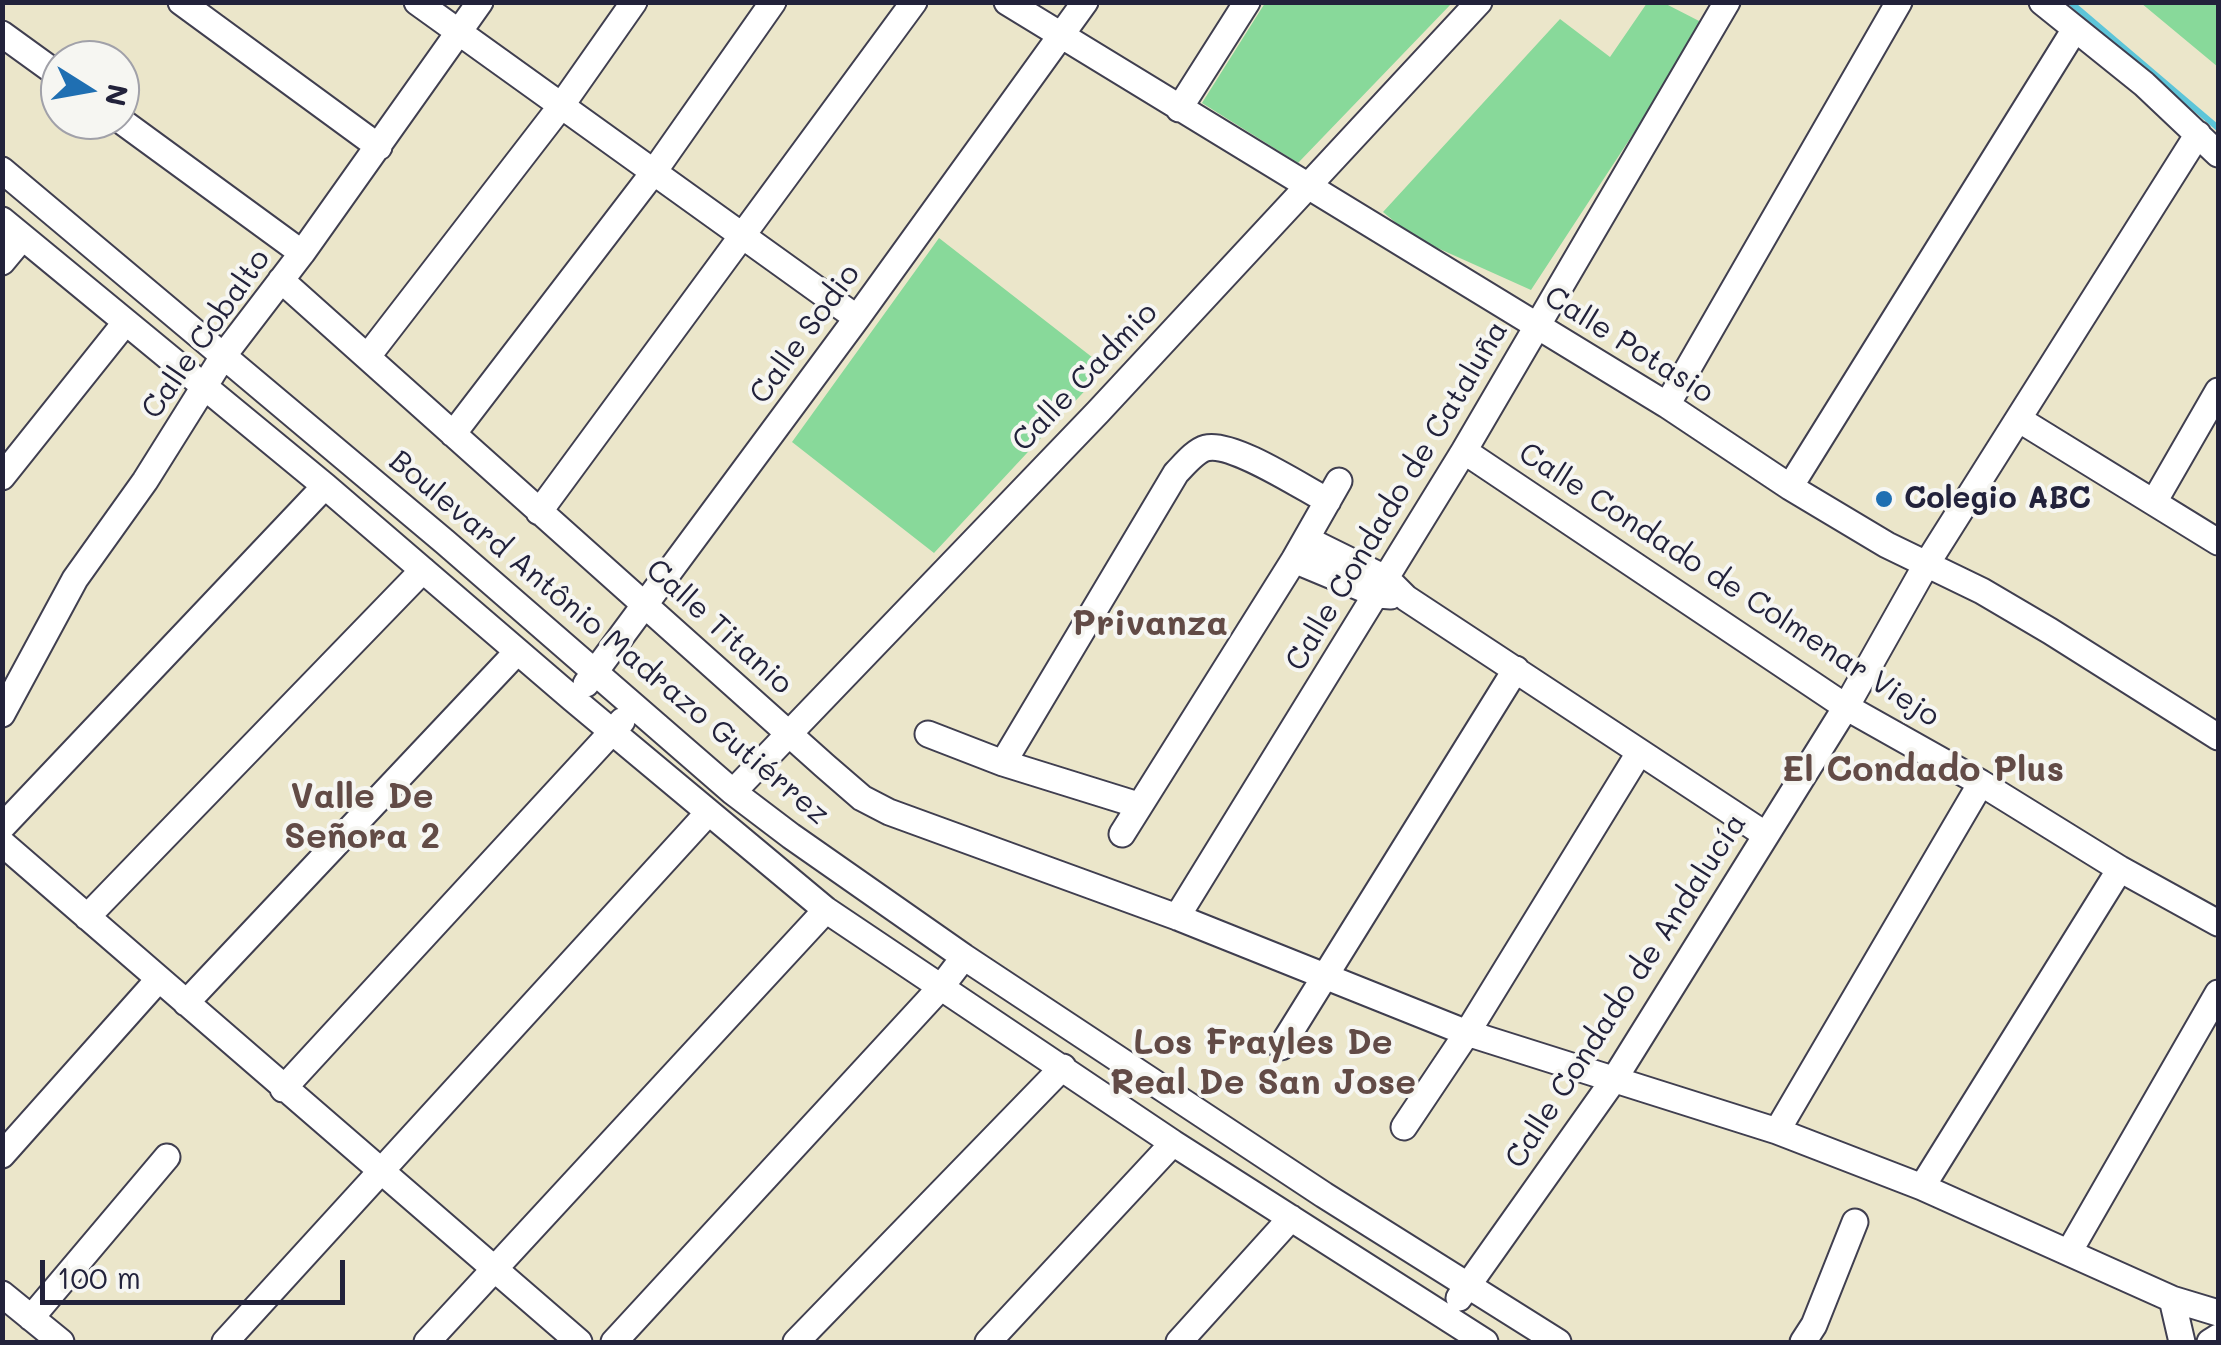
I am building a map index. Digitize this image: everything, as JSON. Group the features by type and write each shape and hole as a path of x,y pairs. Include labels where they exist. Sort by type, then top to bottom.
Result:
{"street":[{"path":"181,2 379,147"},
{"path":"417,2 857,318"},
{"name":"Calle Cobalto","path":"2,714 75,579 145,481 224,355 379,147 480,2"},
{"path":"368,356 560,106 634,2"},
{"path":"452,434 653,173 773,2"},
{"path":"539,512 914,2"},
{"name":"Calle Potasio","path":"1006,2 1667,404 1790,487 2050,631 2218,737"},
{"name":"Calle Sodio","path":"572,699 647,604 1085,2"},
{"path":"1179,110 1246,2"},
{"name":"Calle Cadmio","path":"732,792 1309,188 1479,2"},
{"path":"1667,404 1899,2"},
{"path":"2042,2 2144,84 2218,154"},
{"name":"Calle Condado de Cataluña","path":"1177,917 1464,451 1722,4"},
{"path":"1790,487 2075,29"},
{"path":"2,34 40,62"},
{"name":"Calle Condado de Andalucía","path":"1447,1318 1615,1078 1846,707 1926,565 2198,134"},
{"path":"140,135 302,253"},
{"name":"Boulevard Antônio Madrazo Gutiérrez","path":"2,170 224,355 732,792 836,870 964,957 1324,1195 1558,1342"},
{"path":"2,262 12,229 325,486 572,699 826,910 1173,1143 1485,1342"},
{"name":"Calle Titanio","path":"281,280 862,798 964,842 1177,917 1467,1032 1778,1131 1922,1187 2172,1298 2218,1313"},
{"path":"2,476 125,323"},
{"path":"2154,502 2218,391"},
{"path":"2020,420 2218,542"},
{"path":"1003,762 1176,474 1197,454 1206,448 1227,450 1334,491 1122,834"},
{"name":"Calle Condado de Colmenar Viejo","path":"1464,451 1846,707 2218,923"},
{"path":"2,827 325,486"},
{"path":"1300,550 1406,598 1766,835"},
{"path":"88,918 424,570"},
{"path":"186,1004 517,652"},
{"path":"1281,1047 1516,669"},
{"path":"283,1089 637,707"},
{"path":"928,734 1138,805"},
{"path":"1404,1128 1639,752"},
{"path":"1778,1131 1981,783"},
{"path":"224,1342 708,813"},
{"path":"2,843 579,1342"},
{"path":"1922,1187 2120,869"},
{"path":"427,1342 826,910"},
{"path":"614,1342 941,987 964,957"},
{"path":"2,1155 158,980"},
{"path":"2069,1252 2218,993"},
{"path":"796,1342 1062,1067"},
{"path":"988,1342 1173,1143"},
{"path":"31,1318 167,1157"},
{"path":"1179,1342 1292,1218"},
{"path":"1803,1342 1814,1325 1856,1222"},
{"path":"2,1294 61,1342"},
{"path":"2172,1298 2182,1342"},
{"path":"2210,1342 2218,1337"}],"green space":[{"path":"1265,2 1452,3 1298,163 1202,103"},
{"path":"1647,3 1664,3 1705,24 1531,290 1413,237 1383,212 1560,19 1610,57"},
{"path":"2141,3 2218,3 2218,67"},
{"path":"939,238 1106,368 934,553 792,442"}],"waterway":[{"path":"2070,2 2218,128"}],"place":[{"name":"Colegio ABC","path":"1884,499"}],"district":[{"name":"Privanza","path":"1150,624"},
{"name":"El Condado Plus","path":"1923,770"},
{"name":"Valle De Señora 2","path":"362,817"},
{"name":"Los Frayles De Real De San Jose","path":"1263,1063"}]}
